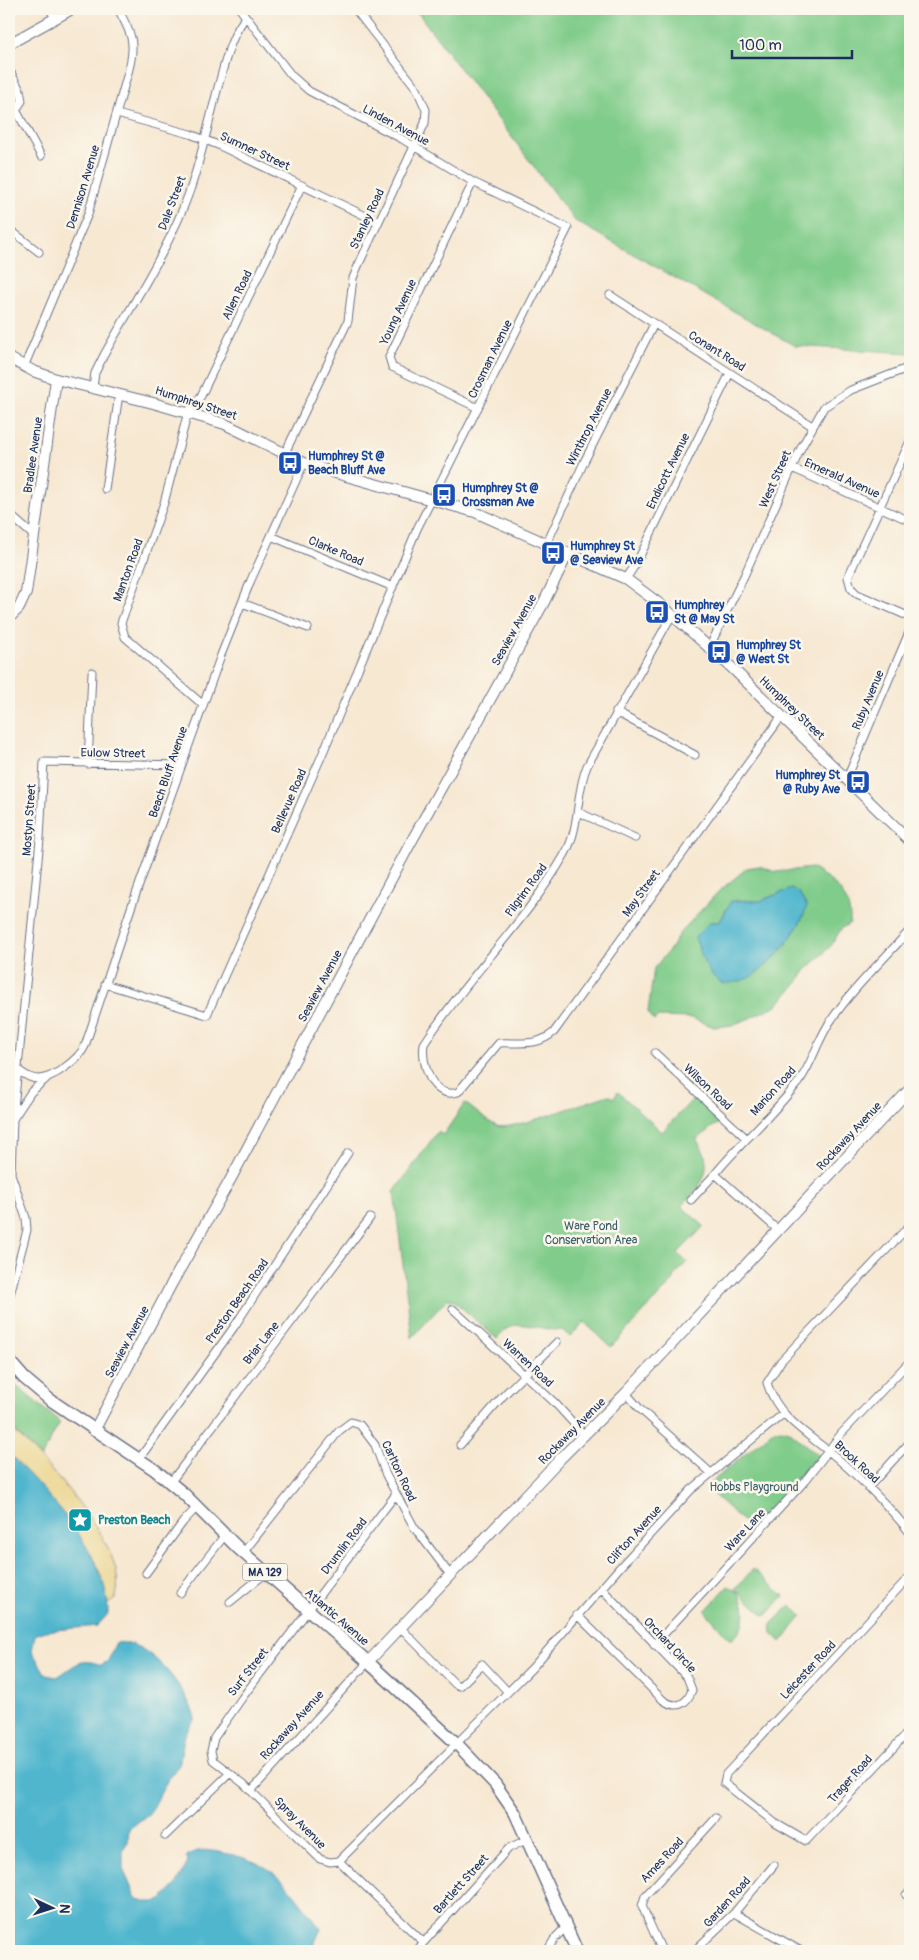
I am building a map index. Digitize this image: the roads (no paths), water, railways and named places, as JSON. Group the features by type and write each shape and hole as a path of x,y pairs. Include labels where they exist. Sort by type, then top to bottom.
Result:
{"main road":[{"name":"Atlantic Avenue","path":"9,1361 35,1388 94,1431 139,1459 170,1483 243,1553 368,1662 456,1743 507,1800 528,1839 577,1951"}],"street":[{"path":"9,44 52,13 72,9"},
{"name":"Dennison Avenue","path":"24,366 88,214 117,114 134,44 132,36 118,9"},
{"name":"Linden Avenue","path":"240,9 291,75 304,86 474,182 568,228"},
{"name":"Stanley Road","path":"285,453 348,321 353,278 425,123 426,110 423,99 355,9"},
{"name":"Dale Street","path":"93,387 96,373 104,355 173,231 189,193 234,35 246,17"},
{"path":"9,69 22,96 20,106 9,116"},
{"path":"16,110 40,156"},
{"name":"Sumner Street","path":"117,114 203,140 378,222"},
{"name":"Young Avenue","path":"474,182 403,328 390,357 390,362 392,367 478,408"},
{"name":"Allen Road","path":"188,412 200,396 302,185"},
{"name":"Crosman Avenue","path":"432,499 568,228"},
{"path":"9,229 39,252"},
{"name":"Conant Road","path":"610,295 812,426"},
{"name":"Winthrop Avenue","path":"546,543 585,460 654,324"},
{"name":"Humphrey Street","path":"9,358 56,379 188,412 224,424 304,463 490,517 626,578 709,648 908,834"},
{"name":"West Street","path":"709,648 812,426 824,407 839,395 910,367"},
{"name":"Endicott Avenue","path":"626,578 637,562 730,372"},
{"name":"Bradlee Avenue","path":"9,618 19,608 26,593 56,379"},
{"path":"105,489 119,394"},
{"name":"Manton Road","path":"188,412 164,503 121,623 125,637 202,704"},
{"path":"910,440 848,577 849,584 857,594 910,617"},
{"name":"Beach Bluff Avenue","path":"13,1119 24,1101 47,1078 81,1055 202,704 242,603 304,463"},
{"name":"Emerald Avenue","path":"792,468 910,521"},
{"name":"Bellevue Road","path":"106,984 207,1015 432,499"},
{"path":"9,514 34,536"},
{"name":"Clarke Road","path":"271,536 393,587"},
{"name":"Seaview Avenue","path":"94,1431 154,1316 228,1184 410,844 544,602 568,553"},
{"path":"242,603 308,628"},
{"name":"Pilgrim Road","path":"496,1045 458,1092 451,1095 439,1090 432,1082 424,1064 424,1044 546,883 572,839 578,812 581,780 616,712 672,615"},
{"name":"Ruby Avenue","path":"847,778 910,630"},
{"path":"88,764 92,672"},
{"path":"616,712 695,755"},
{"name":"May Street","path":"496,1045 502,1042 533,1043 546,1039 554,1032 782,716"},
{"name":"Eulow Street","path":"44,762 182,765"},
{"name":"Mostyn Street","path":"13,1119 40,840 44,762"},
{"path":"578,812 635,838"},
{"name":"Marion Road","path":"691,1200 804,1075 822,1034 846,1001 910,930"},
{"name":"Wilson Road","path":"655,1052 746,1138"},
{"path":"17,1069 36,1079 47,1078"},
{"name":"Rockaway Avenue","path":"251,1791 400,1627 451,1576 561,1458 626,1394 910,1089"},
{"path":"9,1298 27,1230 26,1218 11,1174 13,1119"},
{"name":"Preston Beach Road","path":"139,1459 234,1326 348,1153"},
{"path":"715,1174 778,1230"},
{"name":"Briar Lane","path":"170,1483 370,1218"},
{"path":"783,1414 774,1402 766,1384 771,1374 781,1361 910,1225"},
{"name":"Warren Road","path":"453,1309 555,1403 585,1436"},
{"path":"460,1445 557,1342"},
{"name":"Ware Lane","path":"654,1644 805,1481 828,1451 910,1361"},
{"path":"626,1394 711,1473"},
{"name":"Brook Road","path":"783,1414 828,1451 868,1488 910,1533"},
{"name":"Clifton Avenue","path":"339,1861 508,1692 660,1522 711,1473 783,1414"},
{"name":"Carlton Road","path":"243,1553 339,1431 351,1422 360,1425 375,1445 396,1494 414,1527 451,1576"},
{"path":"868,1488 910,1442"},
{"name":"Drumlin Road","path":"309,1612 396,1494"},
{"path":"146,1573 183,1522 197,1507"},
{"path":"180,1593 225,1535"},
{"path":"230,1602 266,1573"},
{"name":"Leicester Road","path":"804,1841 724,1784 726,1774 910,1576"},
{"name":"Orchard Circle","path":"578,1615 663,1700 670,1705 681,1705 690,1696 691,1684 601,1588"},
{"name":"Surf Street","path":"212,1749 214,1738 224,1723 309,1612"},
{"path":"400,1627 455,1684 460,1686 482,1664 508,1692"},
{"name":"Trager Road","path":"804,1841 816,1832 910,1730"},
{"name":"Spray Avenue","path":"212,1749 214,1760 251,1791 320,1859 330,1862 339,1861 423,1942"},
{"path":"165,1836 230,1773"},
{"name":"Ames Road","path":"662,1951 642,1906 645,1896 716,1818"},
{"name":"Bartlett Street","path":"416,1951 509,1848 528,1839"},
{"name":"Garden Road","path":"694,1951 734,1913 774,1865"},
{"path":"734,1913 801,1951"},
{"path":"547,1951 554,1938 566,1927"}],"water":[{"path":"791,889 799,893 807,906 791,937 774,958 755,974 737,982 723,984 705,964 695,937 710,922 720,922 731,901 760,901"},
{"path":"9,1453 41,1487 73,1526 98,1569 106,1592 108,1614 97,1626 45,1631 35,1635 32,1651 46,1675 57,1677 82,1662 101,1665 108,1661 116,1643 128,1643 141,1648 165,1668 184,1694 195,1718 185,1735 179,1765 168,1779 151,1812 129,1829 128,1842 123,1849 123,1869 136,1898 144,1902 161,1900 177,1884 188,1862 186,1857 193,1852 201,1850 219,1852 256,1862 269,1869 289,1888 321,1929 311,1951 9,1951"}],"place":[{"name":"Humphrey St @ Beach Bluff Ave","path":"290,463"},
{"name":"Humphrey St @ Crossman Ave","path":"444,495"},
{"name":"Humphrey St @ Seaview Ave","path":"553,553"},
{"name":"Humphrey St @ May St","path":"657,612"},
{"name":"Humphrey St @ West St","path":"719,652"},
{"name":"Humphrey St @ Ruby Ave","path":"858,782"},
{"name":"Preston Beach","path":"80,1520"}],"park label":[{"name":"Ware Pond Conservation Area","path":"591,1233"},
{"name":"Hobbs Playground","path":"754,1487"}]}
